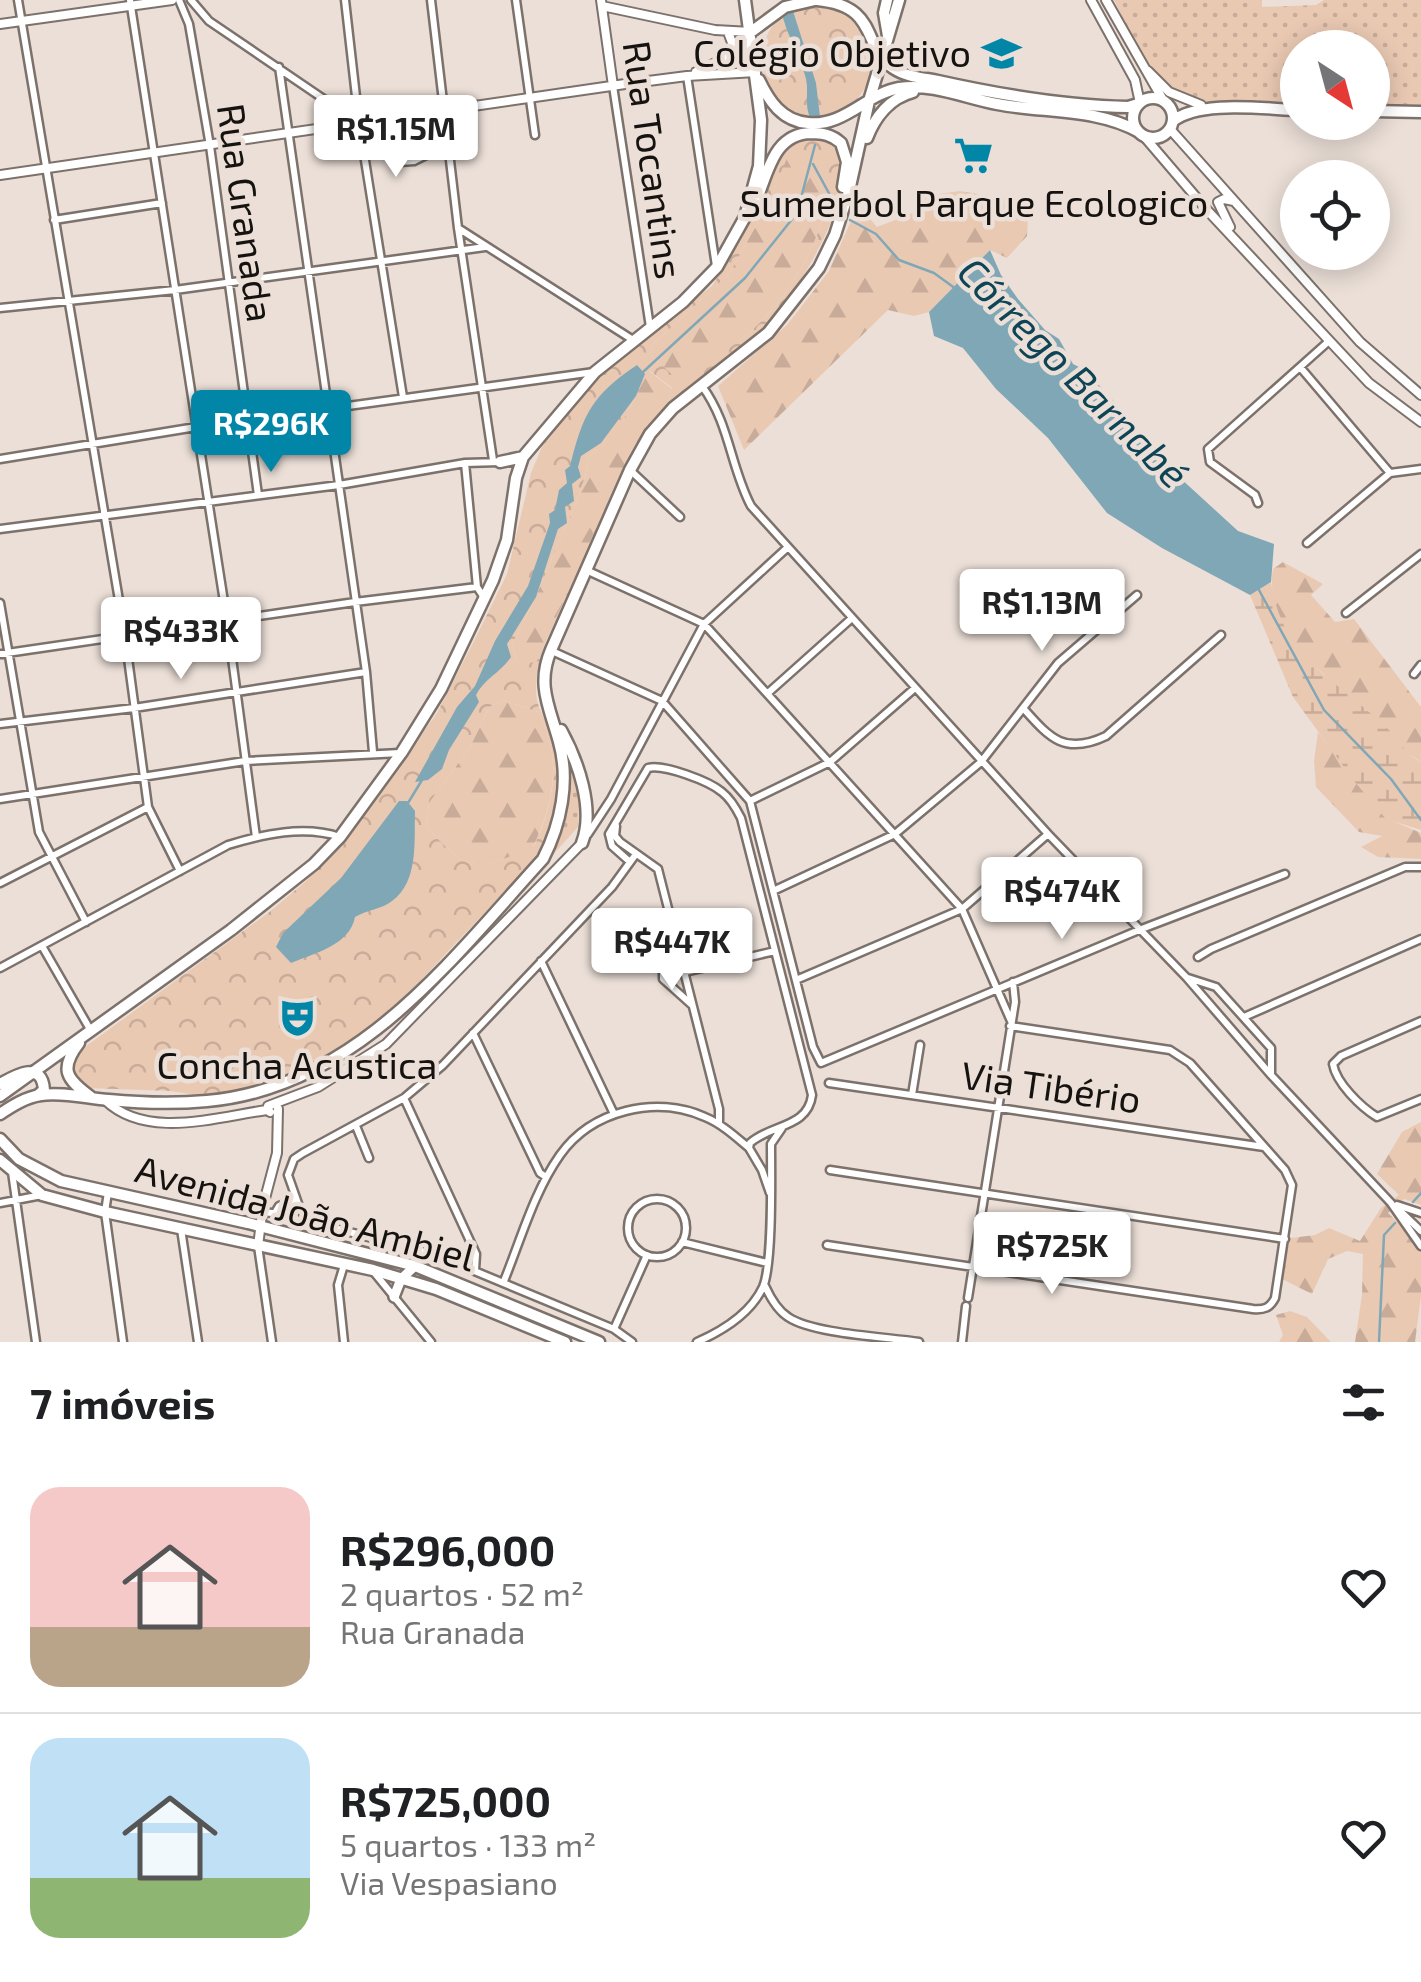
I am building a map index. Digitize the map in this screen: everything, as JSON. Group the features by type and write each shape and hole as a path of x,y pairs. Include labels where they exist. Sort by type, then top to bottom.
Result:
{"main road":[{"path":"745,0 756,72 761,145 745,217"},
{"path":"750,32 785,7 816,0 837,3 859,17 893,68 979,91 1128,108 1155,98 1224,108 1280,110"},
{"path":"887,0 884,14 888,36"},
{"path":"0,1114 38,1095 209,1102 270,1088 338,1057 400,1012 543,859 560,811 563,776 560,745 542,680 550,650 630,470 659,422 745,354 790,309 819,268 844,208 899,0"},
{"path":"756,72 773,105 800,122 829,122 885,92 902,88 938,89 998,104 1116,122 1156,137 1189,112 1224,108"},
{"path":"856,161 872,125 892,102 910,92 938,89"},
{"path":"1165,101 1171,108 1171,125"},
{"path":"869,102 892,102"},
{"path":"1139,103 1133,115 1141,133"},
{"path":"1390,112 1421,112"},
{"path":"0,1096 275,896 340,837 402,752 441,689 485,599 507,540 516,478 524,457 595,372 683,302 716,267 754,207 777,149 790,138 806,133 824,133 841,143 846,162 841,194 844,208"},
{"path":"496,461 524,457"},
{"path":"496,461 516,478"},
{"path":"549,713 580,770 587,823 582,843"},
{"path":"87,1034 67,1060 67,1070 73,1084 99,1099"},
{"path":"0,1084 22,1071 31,1072 44,1084 38,1095"},
{"name":"Avenida João Ambiel","path":"0,1139 39,1172 415,1266 599,1342"},
{"name":"Avenida João Ambiel","path":"0,1160 42,1195 401,1278 565,1342"},
{"path":"344,1264 352,1249"},
{"path":"394,1297 401,1278 415,1266"}],"street":[{"path":"18,0 124,636 148,807 180,871"},
{"path":"0,24 131,3 176,0"},
{"name":"Rua Granada","path":"176,0 189,24 210,146 258,495"},
{"path":"191,0 209,21 359,124 395,159 405,164 448,144"},
{"path":"345,0 359,124 403,397"},
{"path":"0,529 496,461 458,228 431,0"},
{"path":"516,0 534,136"},
{"path":"1090,0 1135,80 1139,103"},
{"path":"1106,0 1165,101"},
{"path":"131,3 227,621 256,836"},
{"path":"602,3 728,32 750,32"},
{"name":"Rua Tocantins","path":"602,3 650,328"},
{"path":"688,76 730,55 734,48 728,32"},
{"path":"1138,60 1169,92 1201,105"},
{"path":"279,67 366,672 373,752"},
{"path":"0,175 613,86 756,72"},
{"path":"688,76 716,267"},
{"path":"1171,125 1360,342 1421,396"},
{"path":"1141,133 1369,384 1421,422"},
{"path":"1234,201 1218,202 1235,236"},
{"path":"54,220 162,203"},
{"path":"458,228 633,340"},
{"path":"0,308 175,290 486,247"},
{"path":"1258,503 1255,495 1210,462 1208,449 1329,341"},
{"path":"1300,367 1390,473"},
{"path":"0,459 482,385 595,372"},
{"path":"701,385 723,420 744,493 752,506 981,762 1187,978 1270,1075 1391,1204 1421,1246"},
{"path":"465,464 477,587 485,599"},
{"path":"630,470 680,517"},
{"path":"1307,543 1390,473 1421,470"},
{"path":"272,1342 258,1246 277,1153 278,1134 271,1110 276,1101 318,1088 355,1067 407,1026 582,843 611,799 704,624 788,547"},
{"path":"1346,613 1421,554"},
{"path":"586,570 704,624 962,908 1011,1024"},
{"path":"4,654 477,587"},
{"path":"774,891 895,834 981,762 1058,663 1136,595"},
{"path":"0,603 4,654 20,720 38,832 86,922"},
{"path":"768,693 852,618"},
{"path":"1023,708 1050,738 1093,742 1106,736 1221,635"},
{"path":"550,650 662,701 750,801 820,1063 1139,930 1285,874"},
{"path":"1414,674 1421,665"},
{"path":"0,724 134,708 366,672"},
{"path":"750,801 830,762 915,688"},
{"path":"0,798 245,761 402,752"},
{"path":"630,862 609,841 642,774 654,766 712,786 724,794 741,818 812,1095 810,1108 803,1117 753,1139 749,1148"},
{"path":"0,884 148,807"},
{"path":"616,820 615,836 658,869 720,1109 719,1124"},
{"path":"0,968 228,844 256,836 319,830 340,837"},
{"path":"796,980 962,908 1048,834"},
{"path":"632,1342 614,1329 436,1255 308,1221 288,1175 294,1159 404,1098 443,1065 612,887 636,854"},
{"path":"1198,957 1405,866 1421,867"},
{"path":"1244,1017 1421,940"},
{"path":"678,944 663,971 663,980 694,1006"},
{"path":"42,946 87,1034"},
{"path":"685,972 775,951"},
{"path":"541,961 614,1114"},
{"path":"1187,978 1216,987 1271,1048 1270,1075"},
{"path":"962,1342 1015,1002 1013,982"},
{"path":"1421,1021 1341,1056 1334,1064 1335,1073 1366,1110 1377,1116 1421,1099"},
{"path":"827,1245 1253,1309 1271,1306 1292,1185 1285,1170 1180,1054 1011,1024"},
{"path":"473,1033 540,1173 546,1177"},
{"path":"912,1095 920,1045"},
{"name":"Via Tibério","path":"829,1083 1265,1147"},
{"path":"404,1098 476,1254 476,1270"},
{"path":"99,1099 126,1116 150,1122 271,1110"},
{"path":"504,1281 546,1177 563,1151 579,1135 614,1114 654,1106 680,1108 719,1124 749,1148 770,1193"},
{"path":"356,1126 369,1158"},
{"path":"697,1342 739,1316 764,1285 771,1144 782,1126"},
{"path":"759,1136 771,1144"},
{"path":"756,1160 771,1155"},
{"path":"830,1170 1285,1239"},
{"path":"12,1172 36,1342"},
{"path":"108,1192 104,1212 124,1342"},
{"path":"0,1202 42,1195"},
{"path":"276,1211 296,1199"},
{"path":"650,1199 672,1203 680,1210 686,1232 682,1242 668,1254 647,1255 634,1246 628,1224 632,1213 650,1199"},
{"path":"1391,1204 1421,1213"},
{"path":"1391,1204 1421,1231"},
{"path":"262,1212 282,1214 300,1209"},
{"path":"262,1212 274,1230"},
{"path":"182,1229 198,1342"},
{"path":"682,1242 767,1263"},
{"path":"614,1329 647,1255"},
{"path":"344,1264 338,1285 344,1342"},
{"path":"372,1270 431,1342"},
{"path":"764,1285 780,1310 790,1319 809,1326 919,1342"}],"green space":[{"path":"1114,0 1262,0 1262,7 1316,5 1324,0 1421,0 1421,105 1390,104 1390,30 1280,30 1280,104 1234,104 1188,96 1164,81 1139,48"},
{"path":"829,6 853,19 867,37 872,58 869,78 859,96 843,110 822,117 796,115 781,107 768,89 763,49 767,36 783,17"},
{"path":"803,137 827,139 838,147 844,165 833,217 805,274 759,334 683,391 656,418 635,448 561,606 629,454 667,403 672,388 650,371 611,438 589,456 574,507 512,644 517,661 536,663 547,637 537,673 536,696 555,747 557,779 553,812 537,857 388,1015 318,1062 249,1088 204,1096 86,1088 72,1070 74,1055 268,913 305,882 349,836 437,713 475,639 507,574 531,473 547,435 578,397 621,355 712,286 741,240 783,148","holes":["787,158 810,171 822,188 821,224 804,264 781,299 751,331 680,382 650,354 652,345 729,274 769,202","503,700 538,712 551,745 553,779 547,813 534,846 499,861 474,864 453,853 426,826 429,803 470,747 489,707"]},
{"path":"787,157 810,171 822,188 821,224 804,264 761,322 680,383 650,354 652,345 729,274 769,202"},
{"path":"960,191 1015,200 1028,218 1027,236 1007,258 990,250 929,312 914,316 888,310 744,450 718,386 787,325 829,271 858,205 877,227 913,213 924,196"},
{"path":"649,371 672,389 667,403 629,454 536,664 517,661 512,644 574,507 589,456 617,428"},
{"path":"1283,562 1323,584 1311,595 1335,622 1354,619 1421,707 1421,762 1405,752 1391,732 1293,644 1280,620 1273,594 1273,569"},
{"path":"1271,582 1277,608 1300,649 1421,762 1421,830 1386,819 1293,697 1250,595"},
{"path":"503,700 538,712 551,745 550,797 533,847 498,861 474,864 453,853 426,826 429,803 470,747 489,707"},
{"path":"1318,732 1386,818 1421,833 1421,859 1378,857 1361,847 1382,836 1359,832 1316,787"},
{"path":"566,747 580,785 578,827 405,1017 402,1015 551,852"},
{"path":"1421,1122 1421,1205 1404,1199 1388,1213 1421,1245 1421,1296 1415,1342 1355,1342 1363,1254 1347,1251 1328,1259 1312,1294 1278,1277 1291,1238 1315,1235 1329,1228 1360,1241 1381,1208 1399,1195 1377,1174 1402,1132"},
{"path":"1290,1311 1307,1317 1331,1342 1279,1342 1283,1335 1276,1315"}],"water":[{"path":"790,11 816,83 820,117 810,118 808,113 806,79 783,18"},
{"path":"990,250 1018,299 1045,330 1059,339 1073,364 1085,370 1121,409 1167,466 1238,531 1274,544 1271,582 1250,595 1162,548 1107,513 1048,438 996,389 963,348 934,336 929,312"},
{"path":"637,365 645,374 636,396 601,443 581,456 581,477 572,484 574,501 565,507 567,523 558,529 536,597 507,644 511,657 479,690 479,702 449,750 442,769 428,780 415,782 457,707 475,686 495,641 528,586 550,523 549,514 555,510 559,490 567,483 565,470 570,466 585,419 599,396"},
{"path":"399,801 407,801 415,811 411,872 401,893 388,904 355,917 352,927 339,941 291,963 276,947 283,933 341,878"}],"waterway":[{"path":"643,372 745,278 797,213 815,145"},
{"name":"Córrego Barnabé","path":"813,164 831,197"},
{"name":"Córrego Barnabé","path":"850,220 876,234 899,260 934,273 956,289"},
{"name":"Córrego Barnabé","path":"1259,590 1324,710 1391,779 1421,820"},
{"path":"408,803 422,780"},
{"name":"Córrego Barnabé","path":"1413,1202 1421,1193"},
{"name":"Córrego Barnabé","path":"1379,1342 1384,1235 1395,1223"}],"place":[{"name":"Colégio Objetivo","path":"1001,54"},
{"name":"Sumerbol Parque Ecologico","path":"974,155"},
{"name":"Concha Acustica","path":"297,1017"}]}
